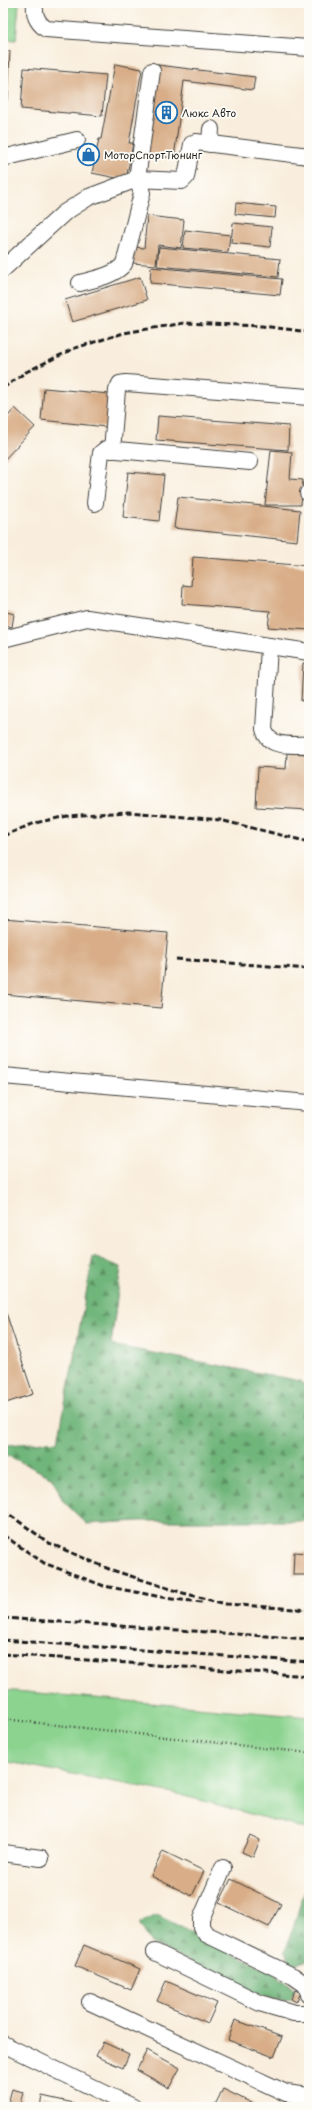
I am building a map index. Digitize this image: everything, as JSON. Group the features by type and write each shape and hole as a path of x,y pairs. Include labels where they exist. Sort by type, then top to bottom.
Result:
{"street":[{"path":"35,3 34,15 39,23 46,29 309,48"},
{"path":"80,283 112,273 124,264 142,193 137,179 152,71"},
{"path":"3,269 64,213 89,197 137,179 182,181 186,177 192,144 211,136 309,156"},
{"path":"3,158 77,140"},
{"path":"112,450 117,390 120,384 126,383 309,397"},
{"path":"95,503 101,453 106,449 250,462"},
{"path":"3,639 87,618 309,652"},
{"path":"269,647 264,729 266,738 271,743 309,745"},
{"path":"3,1076 309,1103"},
{"path":"3,1854 41,1858"},
{"path":"223,1868 201,1919 201,1927 206,1934 293,1976 306,1985 309,1994"},
{"path":"155,1952 260,2003 294,2013 309,2010"},
{"path":"90,2002 286,2093 309,2096"},
{"path":"3,2044 133,2107"}],"path":[{"path":"3,1719 309,1753"}],"green space":[{"path":"3,3 19,3 16,40 3,39"},
{"path":"93,1257 121,1267 111,1345 301,1381 309,1391 309,1521 140,1521 87,1524 63,1501 53,1478 3,1453 7,1445 58,1441"},
{"path":"3,1690 309,1717 309,1830 174,1793 3,1761"},
{"path":"309,1888 309,1960 290,1965 285,1952 304,1893"},
{"path":"157,1915 277,1975 295,1990 291,1999 282,2000 258,1994 151,1943 139,1923"}],"building":[{"path":"3,51 10,51 8,99 3,99"},
{"path":"115,64 142,69 129,143 133,143 126,180 92,173 99,139 101,139"},
{"name":"Люкс Авто","path":"158,65 255,77 253,90 184,81 174,158 147,155"},
{"path":"24,68 106,75 102,116 21,109"},
{"path":"236,203 276,207 275,218 235,214"},
{"path":"147,216 184,220 181,248 158,245 156,265 133,263 135,247 144,248"},
{"path":"233,223 272,227 270,247 231,243"},
{"path":"185,230 230,235 228,252 183,248"},
{"path":"159,247 280,259 278,277 157,266"},
{"path":"151,267 282,279 280,295 150,283"},
{"path":"140,277 147,300 72,322 65,300"},
{"path":"44,388 109,394 106,427 41,420"},
{"path":"15,408 35,427 3,461 3,422"},
{"path":"158,416 289,426 288,450 156,440"},
{"path":"271,450 292,452 290,479 303,480 301,505 265,505"},
{"path":"128,472 164,475 159,521 123,517"},
{"path":"178,497 300,510 297,541 174,528"},
{"path":"193,557 309,566 309,630 268,627 270,611 182,604 183,585 191,586"},
{"path":"3,611 14,614 12,627 3,625"},
{"path":"303,663 309,663 309,701 301,701"},
{"path":"287,753 309,754 309,810 256,807 258,767 286,769"},
{"path":"3,919 168,933 161,1008 3,994"},
{"path":"3,1304 33,1394 3,1404"},
{"path":"294,1552 309,1553 309,1575 293,1575"},
{"path":"250,1835 260,1840 253,1857 242,1852"},
{"path":"163,1851 204,1871 192,1896 151,1876"},
{"path":"231,1879 281,1904 269,1927 219,1903"},
{"path":"84,1945 140,1969 131,1990 75,1966"},
{"path":"166,1981 217,2003 208,2023 157,2001"},
{"path":"295,1990 301,1993 296,2002 291,1999"},
{"path":"235,2020 282,2037 274,2057 228,2040"},
{"path":"103,2042 129,2054 123,2068 96,2056"},
{"path":"147,2050 180,2068 169,2088 137,2070"},
{"path":"12,2089 23,2092 19,2107 7,2107"},
{"path":"223,2089 260,2107 214,2107"},
{"path":"42,2096 74,2103 73,2107 40,2107"}],"railway":[{"path":"3,388 26,372 75,348 124,333 184,323 262,326 309,332"},
{"path":"3,836 35,823 67,816 128,812 220,820 309,842"},
{"path":"176,959 309,969"},
{"path":"3,1510 49,1543 109,1569 183,1593 226,1604 309,1610"},
{"path":"3,1535 44,1563 104,1586 172,1599 202,1602"},
{"path":"3,1618 309,1639"},
{"path":"3,1640 309,1662"},
{"path":"3,1654 309,1676"}],"place":[{"name":"Люкс Авто","path":"166,112"},
{"name":"МоторСпортТюнинг","path":"88,154"}]}
